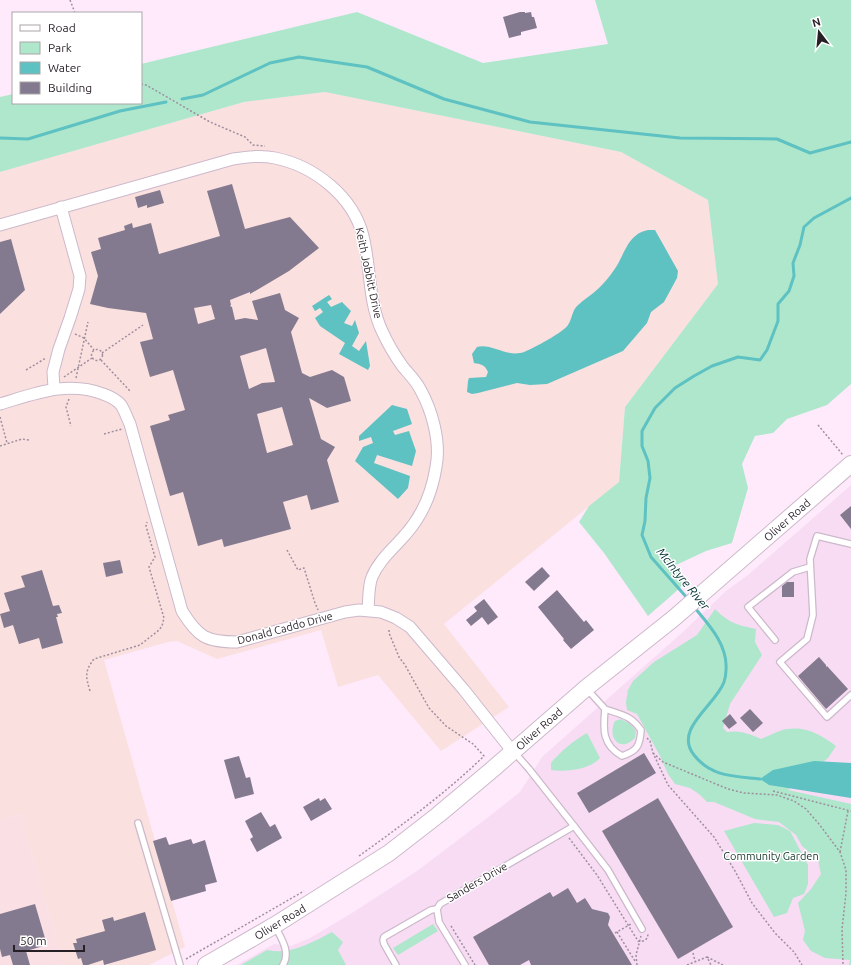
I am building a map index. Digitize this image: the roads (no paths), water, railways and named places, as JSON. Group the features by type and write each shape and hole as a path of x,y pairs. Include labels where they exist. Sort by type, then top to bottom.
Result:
{"main road":[{"name":"Oliver Road","path":"206,965 275,925 389,853 438,815 586,688 703,593 848,460"}],"street":[{"name":"Keith Jobbitt Drive","path":"0,225 233,159 255,156 274,158 302,167 334,188 358,220 368,263 374,309 381,329 390,348 419,388 427,404 437,444 437,466 432,490 424,509 412,526 382,560 372,578 368,610"},
{"path":"54,386 53,372 59,349 79,290 80,276 61,208"},
{"name":"Donald Caddo Drive","path":"0,404 54,386 74,387 95,391 111,397 120,403 131,426 182,611 191,626 200,635 212,641 237,642 345,612 368,610 381,612 396,618 410,627 464,690 513,752"}],"lane":[{"path":"851,544 817,536 810,559 813,615 807,639 780,662 827,717 851,695"},
{"path":"775,640 748,607 793,572 810,567"},
{"path":"586,688 605,709 634,720 641,730 638,747 631,753 622,756 614,752 608,744 604,724 605,709"},
{"path":"513,752 529,769 608,870 637,920 645,930"},
{"path":"138,823 179,964"},
{"name":"Sanders Drive","path":"465,965 439,922 437,909 440,904 574,826"},
{"path":"396,965 384,944 384,937 431,910 437,909"},
{"path":"275,925 286,951 287,959 284,965"}],"water":[{"path":"655,230 678,271 677,278 664,302 651,312 647,323 623,351 547,384 530,385 517,383 478,393 472,394 467,392 469,378 486,377 488,372 482,365 474,363 472,354 477,347 483,346 512,353 524,352 534,348 561,332 568,325 577,306 603,284 611,275 631,240 641,232"},
{"path":"329,295 332,299 327,302 331,307 342,302 351,311 344,323 352,326 355,320 359,333 352,346 359,351 366,341 370,366 368,370 339,354 345,343 320,326 315,318 323,312 320,308 315,311 312,306"},
{"path":"392,405 407,409 412,424 393,431 395,435 409,431 416,451 412,466 377,455 374,463 410,476 408,488 398,499 355,461 363,447 373,443 371,437 359,441 359,436"},
{"path":"814,761 851,763 851,798 769,785 760,779 773,770"}],"waterway":[{"path":"182,99 203,95 270,63 299,57 367,67 444,99 530,122 680,138 777,139 810,153 851,142"},
{"path":"0,138 28,139 120,111 166,102"},
{"name":"McIntyre River","path":"688,599 651,557 642,535 650,478 648,461 642,446 642,431 655,408 675,388 694,376 712,366 738,357 760,360 767,350 778,321 778,304 789,291 794,276 793,263 800,245 804,227 814,218 851,198"},
{"name":"McIntyre River","path":"694,607 711,628 721,644 726,661 726,672 720,691 698,717 692,727 689,736 689,745 694,755 708,768 732,776 760,779"}],"park label":[{"name":"Community Garden","path":"771,856"}]}
